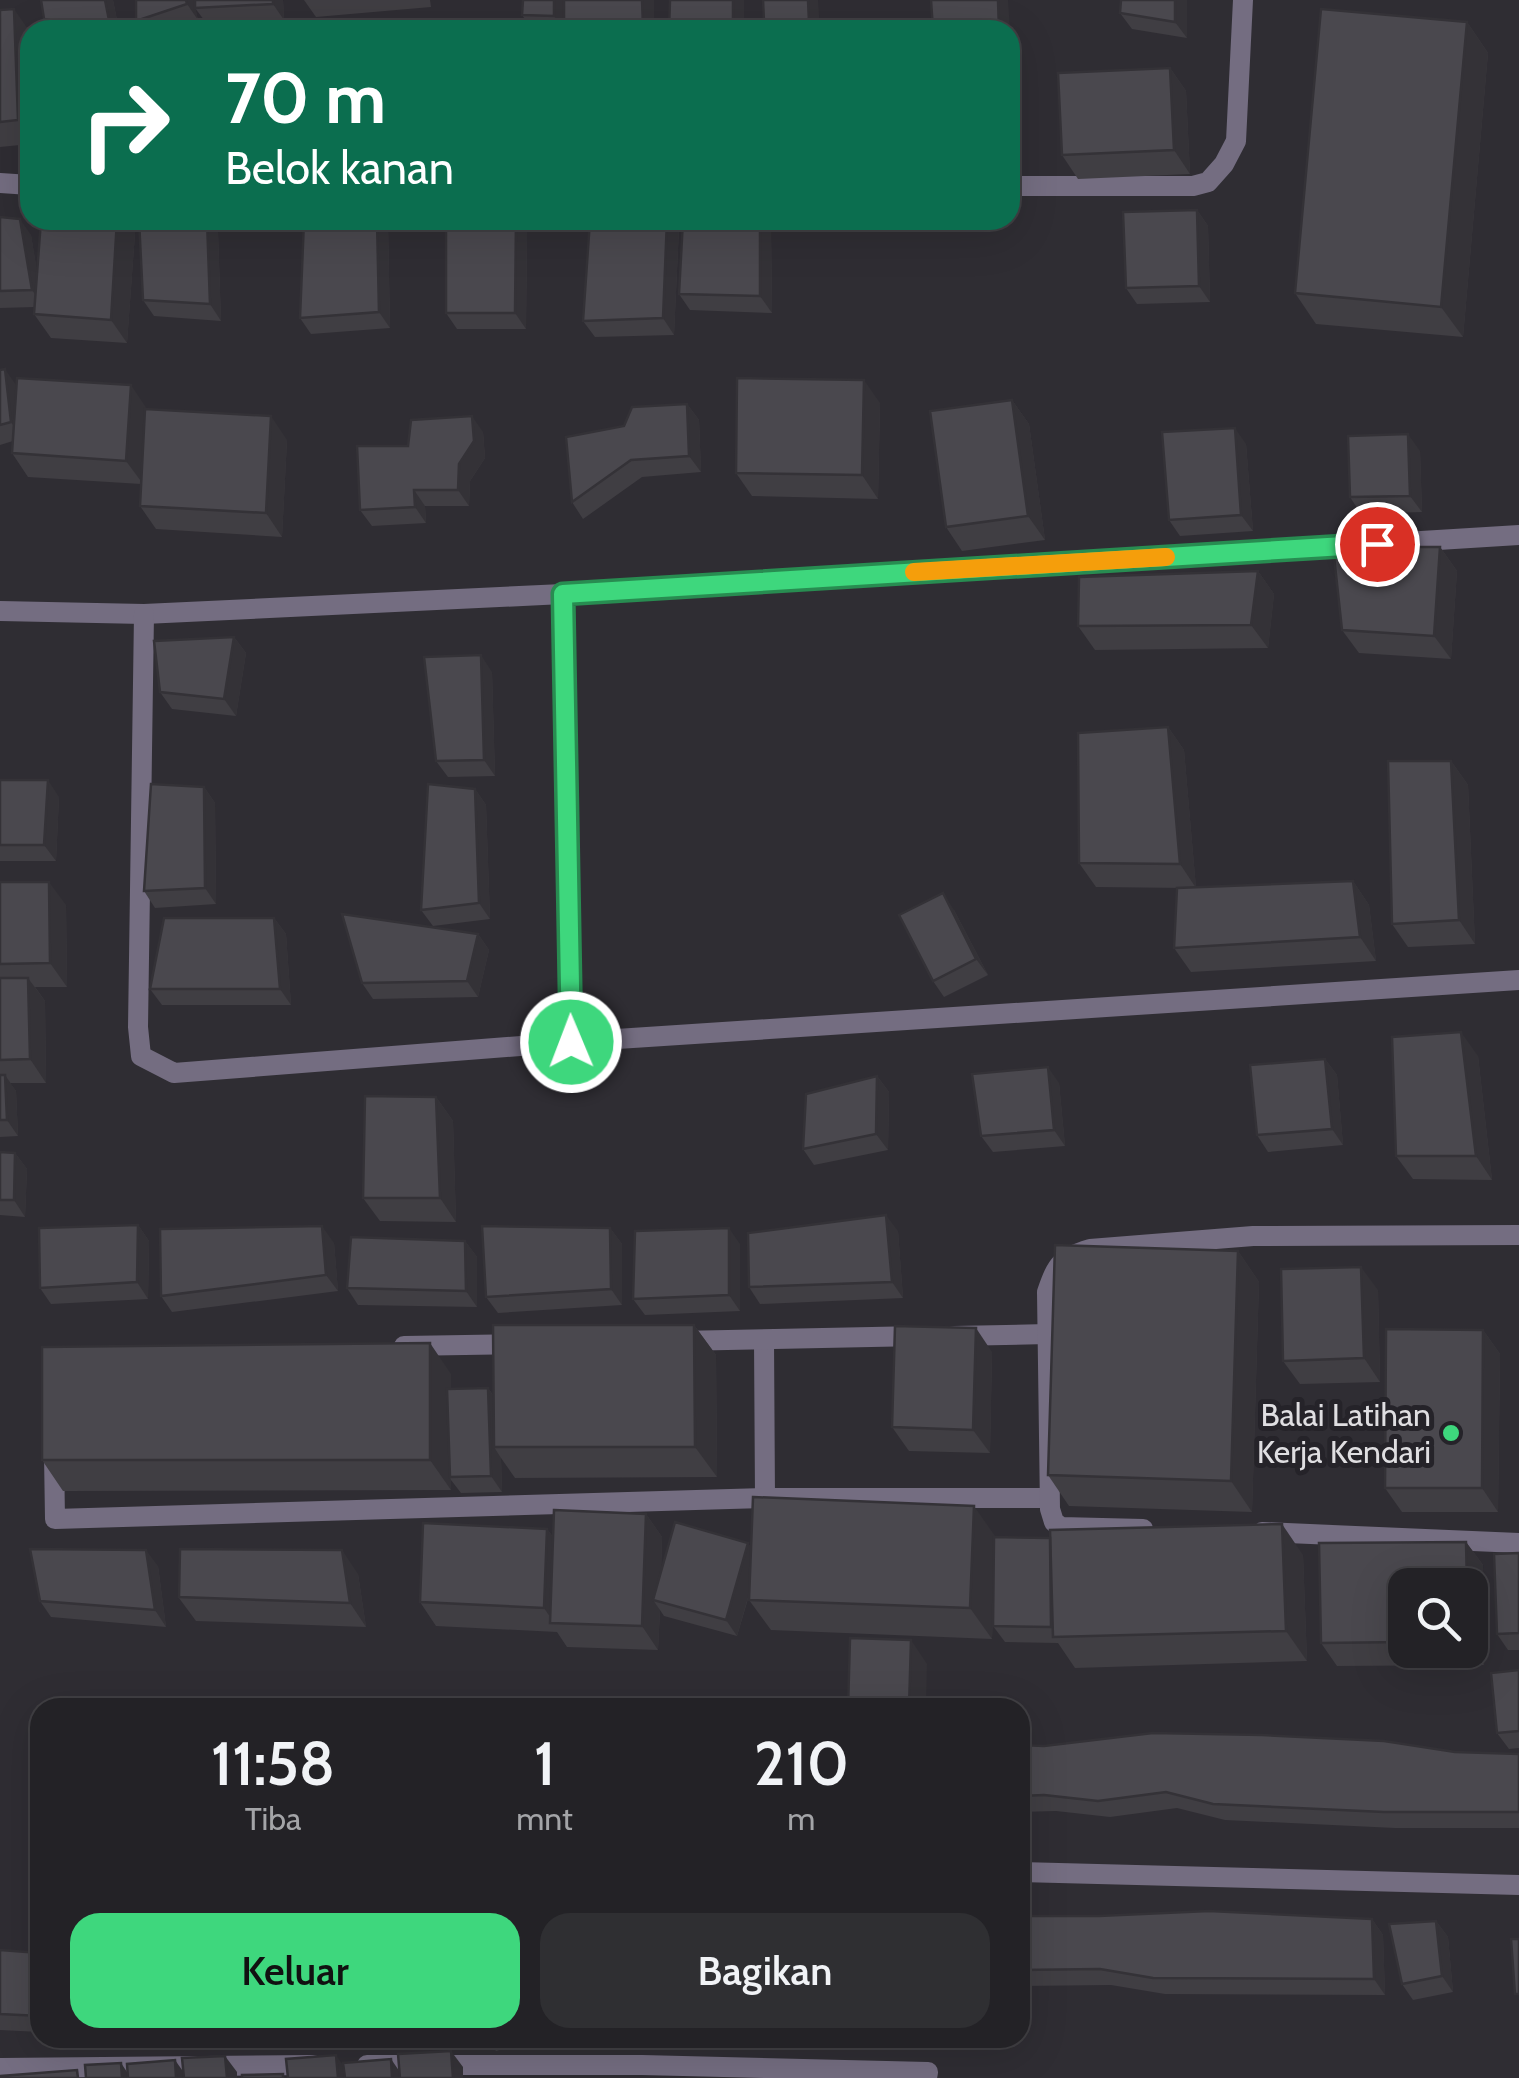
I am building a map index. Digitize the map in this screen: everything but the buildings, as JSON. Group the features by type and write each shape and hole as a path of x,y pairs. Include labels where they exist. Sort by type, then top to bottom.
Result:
{"street":[{"path":"1020,186 1193,186 1208,182 1224,164 1236,141 1243,0"},
{"path":"0,612 144,614 563,594 1519,535"},
{"path":"563,594 571,1042"},
{"path":"144,614 138,1027 142,1056 174,1072 1519,980"},
{"path":"1156,1530 1061,1527 1054,1522 1049,1498 1047,1292 1065,1256 1090,1249 1253,1236 1519,1235"},
{"path":"666,1341 1048,1334"},
{"path":"764,1340 765,1498"},
{"path":"390,1346 548,1343"},
{"path":"53,1429 56,1519 765,1498 1049,1498"},
{"path":"1233,1532 1519,1543"},
{"path":"1030,1872 1519,1886"},
{"path":"0,2068 661,2065 928,2072 928,2078"}],"slow traffic":[{"path":"914,572 1166,557"}],"place":[{"name":"Balai Latihan Kerja Kendari","path":"1451,1433"}],"route":[{"path":"571,1042 563,594 1377,544"}]}
